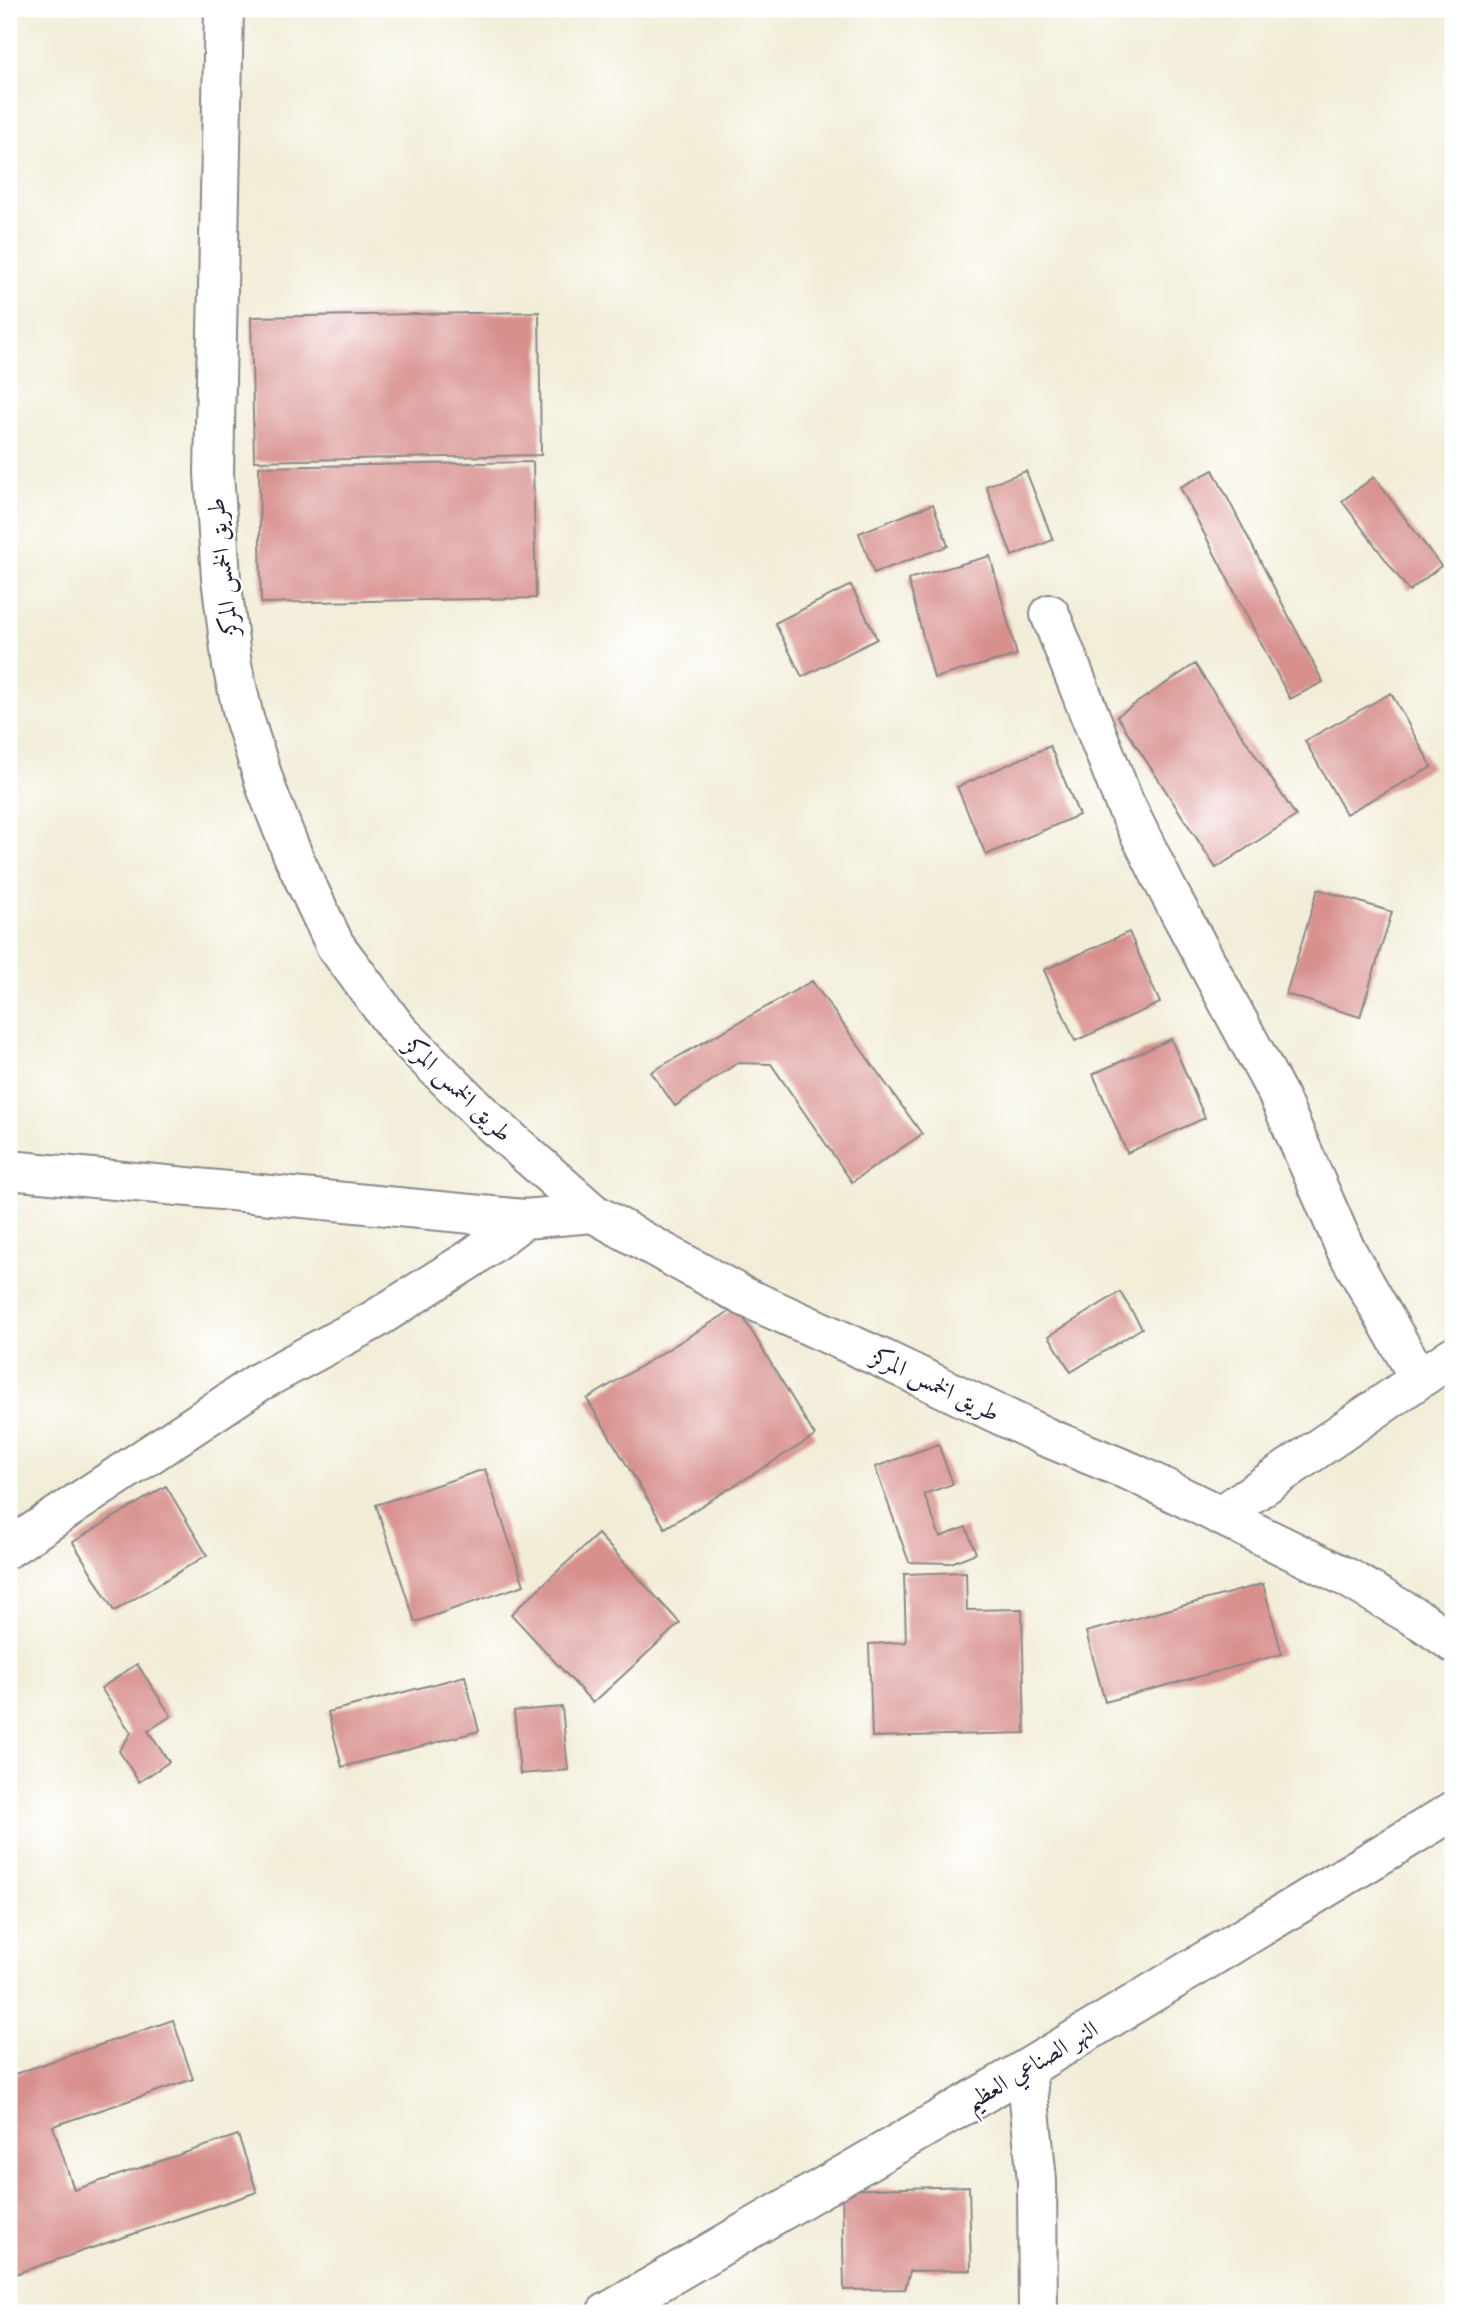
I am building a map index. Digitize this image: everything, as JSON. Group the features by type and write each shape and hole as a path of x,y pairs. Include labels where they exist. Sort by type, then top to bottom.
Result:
{"street":[{"name":"طريق الخمس المركز","path":"224,9 214,473 220,578 232,665 248,730 289,847 335,945 399,1031 488,1120 593,1213 743,1296 1046,1437 1134,1474 1349,1578 1453,1643"},
{"path":"1050,614 1124,802 1166,887 1279,1095 1345,1248 1419,1378"},
{"path":"9,1170 524,1219 593,1213"},
{"path":"9,1548 259,1382 374,1320 472,1258 524,1219"},
{"path":"1221,1515 1453,1356"},
{"name":"النهر الصناعي العظيم","path":"606,2313 1026,2069 1453,1811"},
{"path":"1026,2069 1037,2181 1038,2313"}],"building":[{"path":"539,312 541,455 254,461 251,317"},
{"path":"533,462 536,598 261,603 259,467"},
{"path":"1213,470 1323,682 1290,699 1180,487"},
{"path":"1026,471 1053,540 1012,556 986,486"},
{"path":"1374,477 1441,566 1409,591 1342,501"},
{"path":"933,504 948,546 874,573 859,533"},
{"path":"990,556 1017,655 934,678 908,579"},
{"path":"851,585 877,639 802,677 775,623"},
{"path":"1195,664 1296,816 1216,868 1117,716"},
{"path":"1391,693 1432,767 1346,814 1305,741"},
{"path":"1050,746 1079,815 986,855 957,787"},
{"path":"1318,889 1392,912 1360,1017 1286,994"},
{"path":"1129,932 1160,1003 1075,1041 1044,970"},
{"path":"812,981 922,1134 852,1182 771,1064 737,1063 675,1106 651,1072"},
{"path":"1171,1039 1205,1118 1127,1153 1093,1074"},
{"path":"1120,1292 1142,1328 1071,1372 1049,1336"},
{"path":"737,1307 815,1436 665,1528 587,1399"},
{"path":"938,1444 953,1484 924,1494 940,1537 966,1527 976,1553 951,1563 909,1562 875,1467"},
{"path":"485,1469 524,1585 415,1622 376,1505"},
{"path":"166,1486 207,1555 114,1611 73,1542"},
{"path":"598,1534 680,1623 593,1703 511,1614"},
{"path":"966,1572 967,1610 1022,1609 1025,1733 872,1737 869,1644 906,1642 904,1574"},
{"path":"1263,1584 1282,1654 1105,1702 1086,1632"},
{"path":"137,1664 171,1716 148,1731 169,1762 139,1782 119,1751 131,1733 101,1688"},
{"path":"465,1676 479,1731 342,1767 328,1712"},
{"path":"562,1707 568,1770 520,1774 514,1711"},
{"path":"173,2020 193,2079 53,2126 74,2190 238,2135 257,2192 9,2276 9,2076"},
{"path":"969,2186 971,2270 910,2271 905,2289 844,2290 842,2190"}]}
